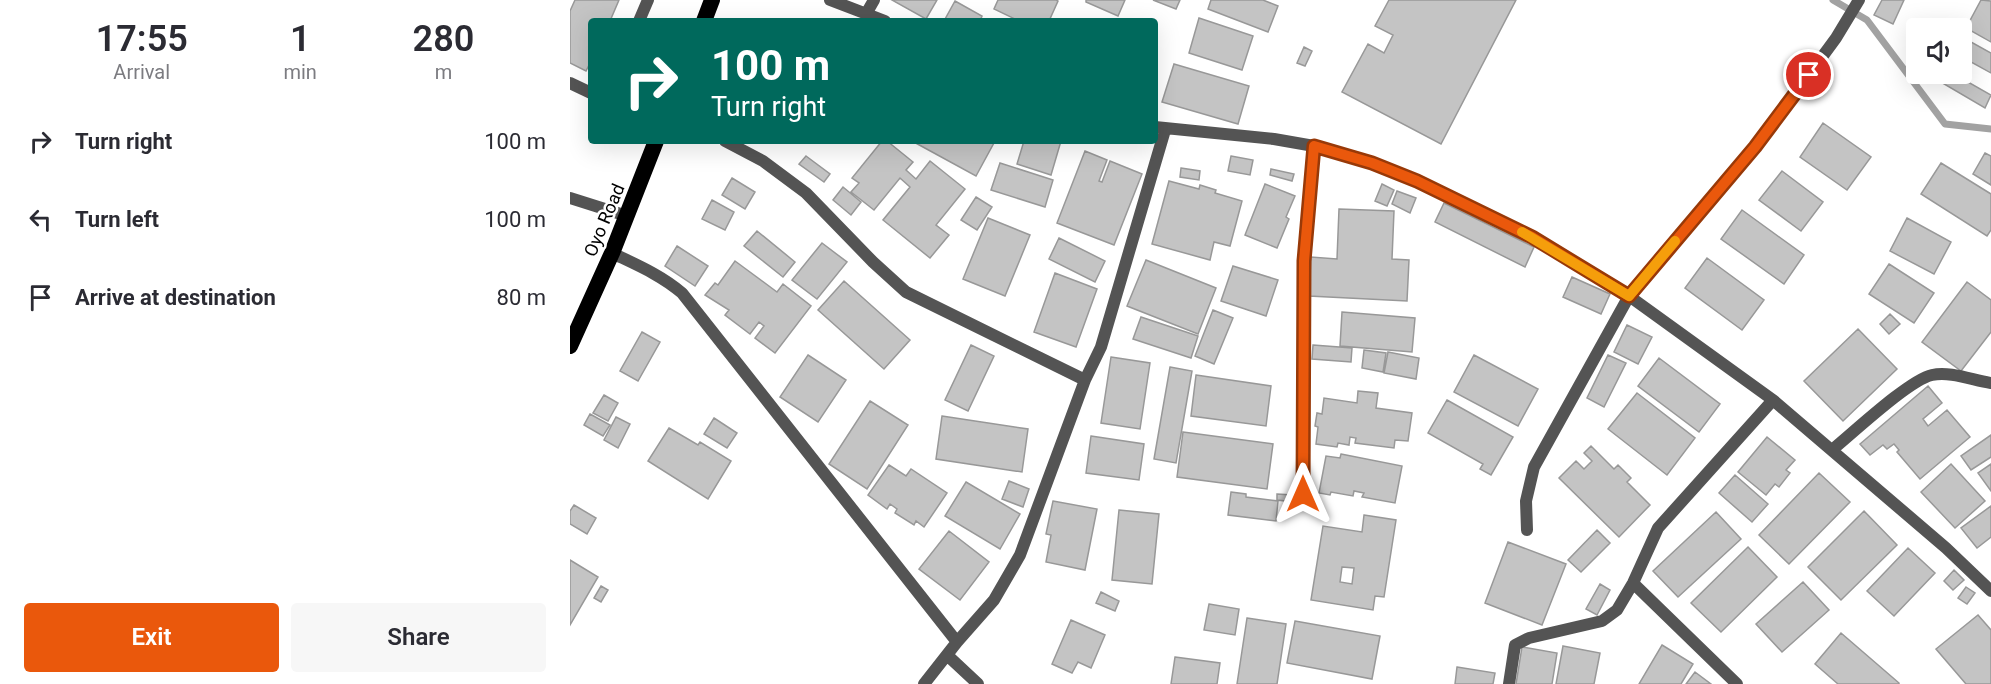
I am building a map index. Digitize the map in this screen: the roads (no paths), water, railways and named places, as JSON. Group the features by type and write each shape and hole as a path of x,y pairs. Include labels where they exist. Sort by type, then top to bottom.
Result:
{"highway":[{"path":"705,18 712,0"},
{"name":"Oyo Road","path":"570,346 612,253 655,144"}],"street":[{"path":"640,18 648,0"},
{"path":"830,0 877,18"},
{"path":"866,14 874,0"},
{"path":"1527,530 1526,501 1534,467 1629,296 1755,147 1836,38 1859,0"},
{"path":"570,83 588,92"},
{"path":"1160,129 1274,139 1314,146 1372,163 1417,181 1532,237 1629,296 1773,400 1946,548 1991,591"},
{"path":"731,144 763,161 806,193 873,262 906,292 1085,380"},
{"path":"924,684 994,600 1020,555 1085,380 1101,346 1156,144"},
{"path":"1303,494 1304,261 1314,146"},
{"path":"570,198 627,216"},
{"path":"612,253 671,283 682,293 957,642"},
{"path":"1833,450 1922,378 1933,374 1991,383"},
{"path":"1509,684 1515,645 1529,638 1602,621 1617,610 1633,583 1658,528 1773,400"},
{"path":"1633,583 1737,684"},
{"path":"947,655 978,684"}],"waterway":[{"path":"1833,0 1867,20 1945,124 1991,129"}]}
